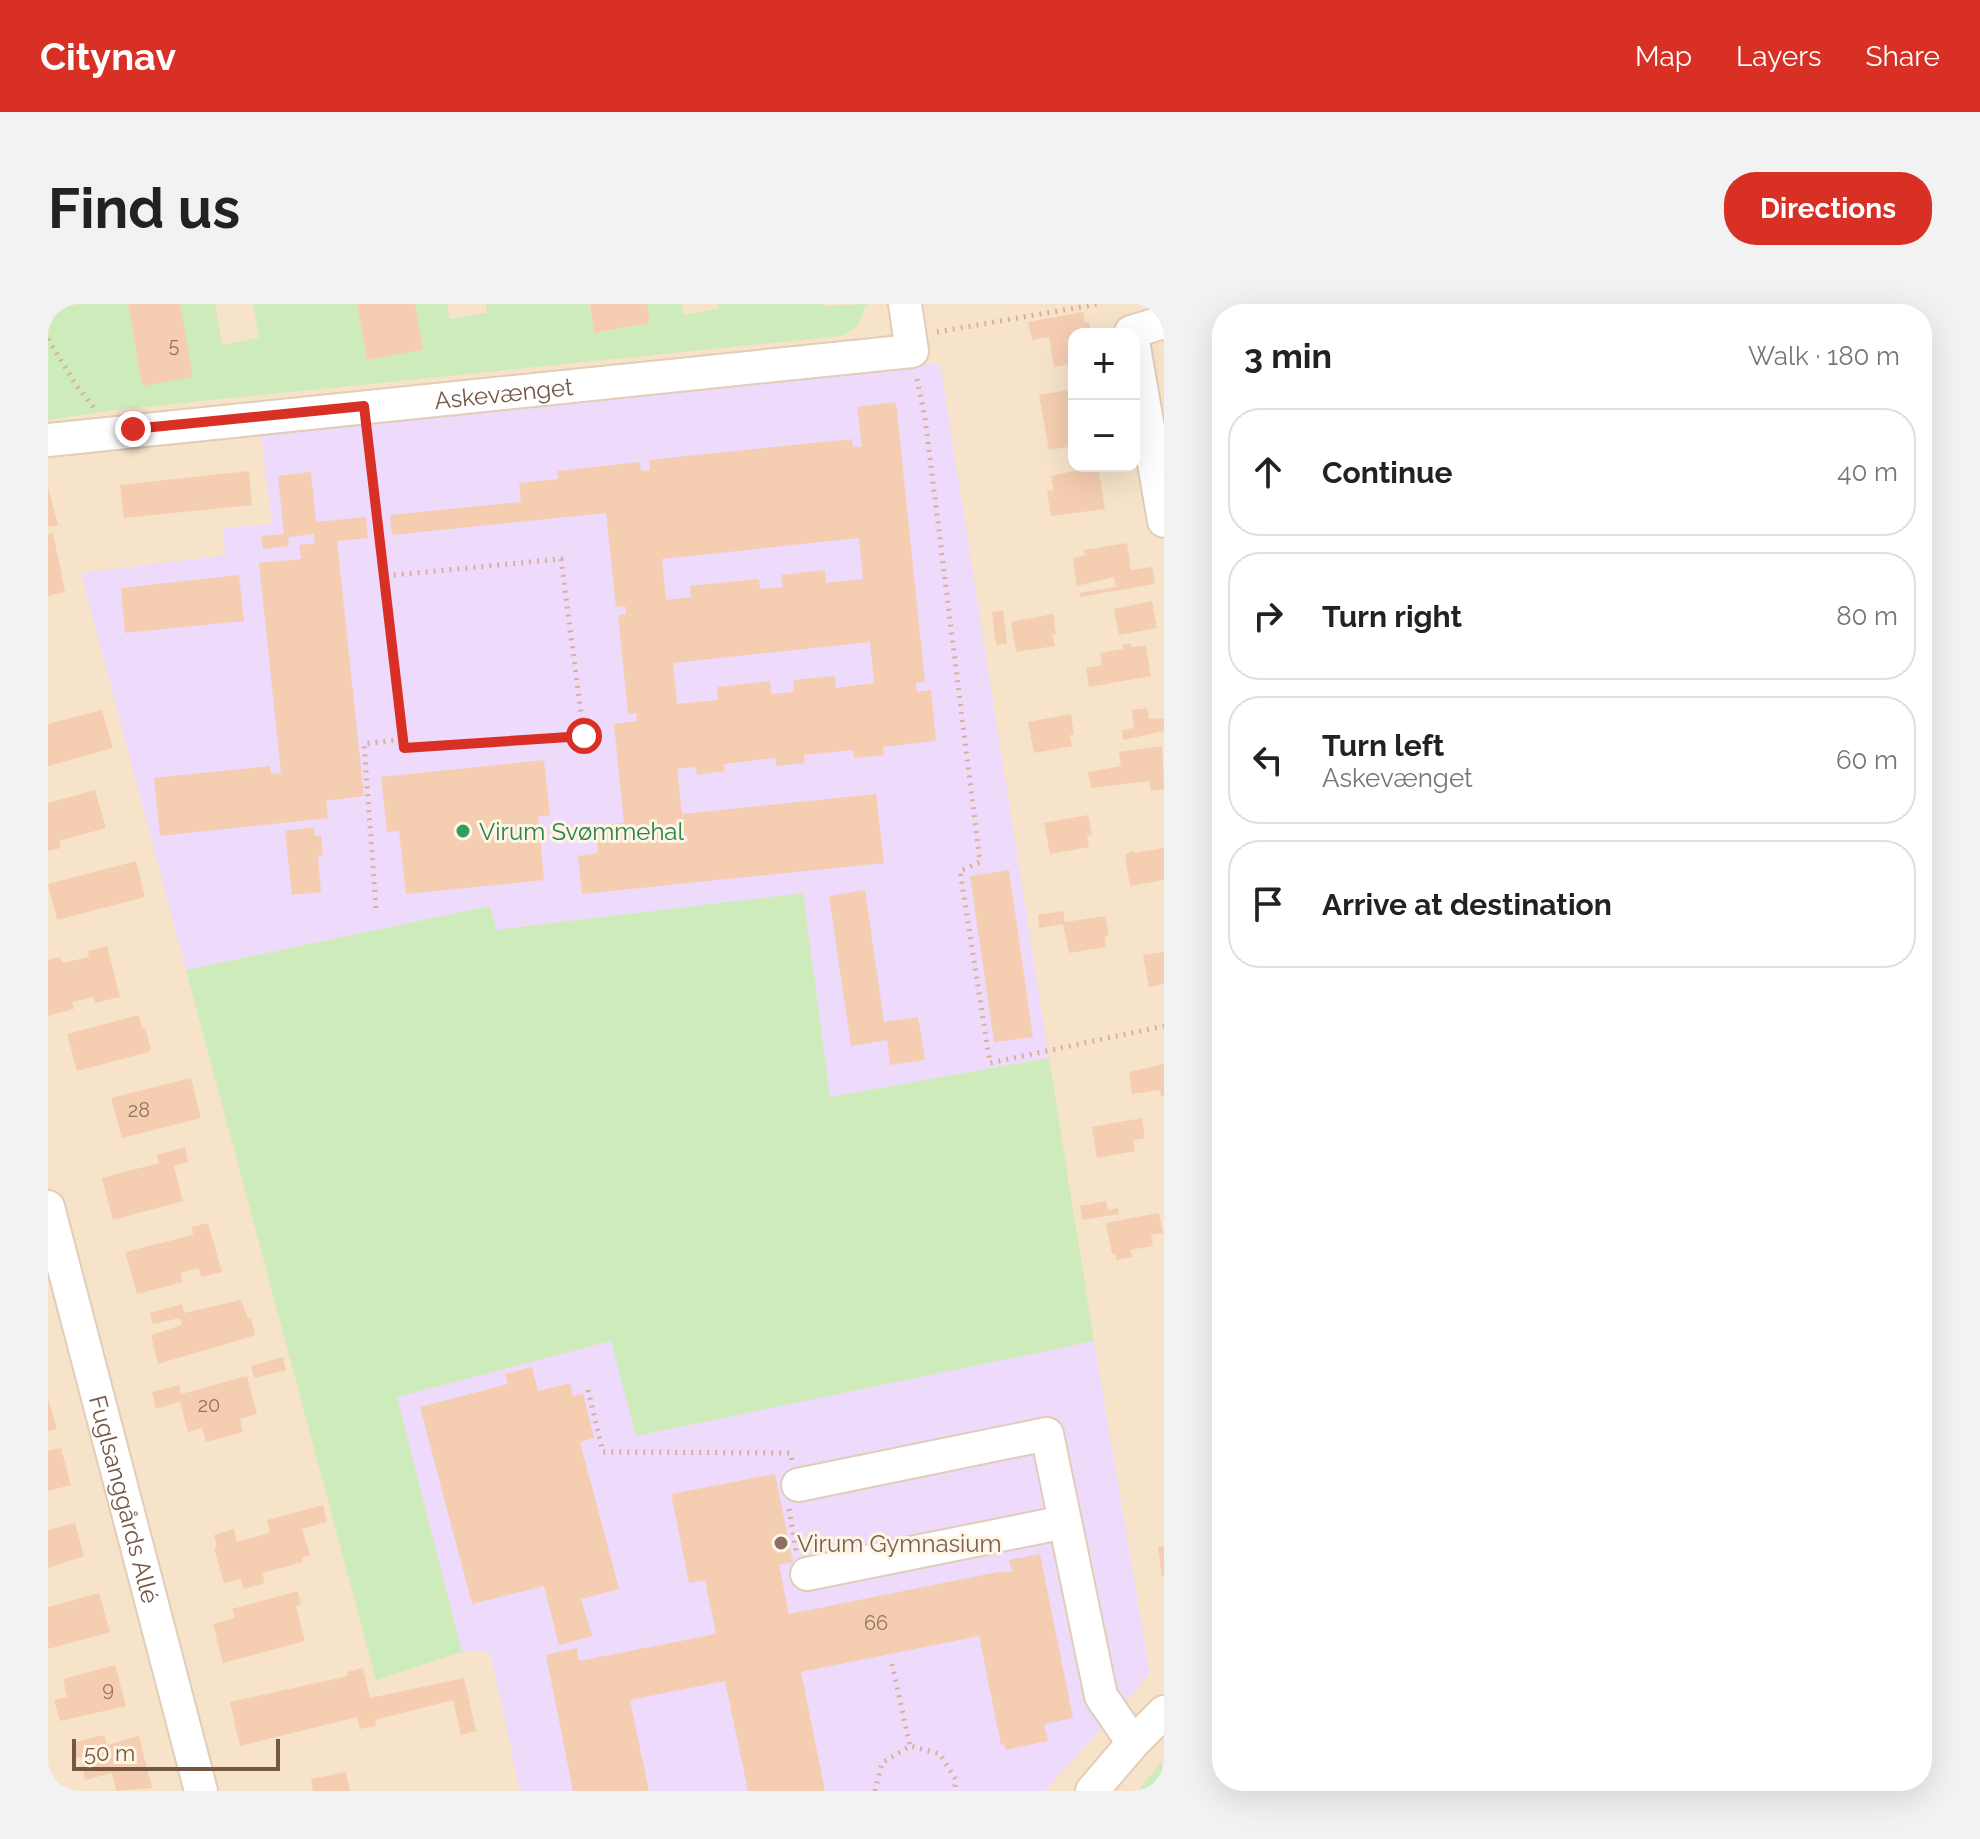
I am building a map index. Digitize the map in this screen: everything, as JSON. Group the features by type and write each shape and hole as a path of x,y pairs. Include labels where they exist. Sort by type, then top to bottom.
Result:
{"street":[{"path":"1136,328 1164,322"},
{"name":"Askevænget","path":"48,440 364,406 909,330"},
{"path":"1140,381 1164,521"},
{"name":"Fuglsanggårds Allé","path":"48,1207 201,1791"},
{"path":"798,1485 1047,1434 1101,1696 1133,1743"},
{"path":"807,1574 1065,1522"},
{"path":"1092,1791 1133,1743 1164,1716"}],"path":[{"path":"1098,304 909,330 925,418 980,862 960,871 990,1063 1164,1026"},
{"path":"48,339 92,407 133,429"},
{"path":"364,406 404,748 584,736 561,559 384,576"},
{"path":"376,908 364,744 403,739"},
{"path":"588,1390 603,1452 790,1453 798,1485 787,1497 800,1572 807,1574"},
{"path":"892,1664 910,1746"},
{"path":"875,1791 882,1763 910,1746 940,1754 956,1780 954,1791"}],"shaded area":[{"path":"48,304 1164,304 1164,1791 48,1791"},
{"path":"940,363 1049,1058 830,1097 803,893 496,930 490,906 186,970 81,573 226,555 222,528 272,524 261,434"},
{"name":"Virum Gymnasium","path":"612,1341 636,1436 1094,1341 1150,1674 1045,1791 520,1791 490,1651 462,1652 396,1397"}],"green space":[{"path":"48,304 128,304 142,385 192,377 180,304 215,304 222,345 259,338 253,304 357,304 367,360 415,304 447,304 450,319 487,313 486,304 589,304 595,333 650,323 647,304 681,304 684,315 718,309 718,304 868,304 858,326 841,336 113,410 48,420"},
{"path":"803,893 830,1097 1049,1058 1094,1341 636,1436 611,1341 397,1397 462,1652 376,1680 186,970 490,906 496,930"},
{"path":"1162,1761 1164,1791 1138,1791"}],"building":[{"path":"128,304 180,304 193,377 142,386"},
{"path":"357,304 415,304 423,350 367,360"},
{"path":"590,304 647,304 650,323 594,333"},
{"path":"1083,312 1085,323 1089,322 1090,328 1068,328 1068,364 1054,367 1049,337 1032,340 1028,322"},
{"path":"1068,390 1068,447 1049,450 1039,395"},
{"path":"896,402 925,682 916,683 917,692 931,690 936,741 883,747 884,755 854,758 853,750 804,755 805,763 776,766 775,758 724,764 725,771 697,775 696,767 677,769 682,814 876,794 884,863 582,894 578,856 598,853 595,826 624,823 614,724 637,721 636,713 628,714 618,615 626,614 625,606 616,607 606,513 392,535 390,515 521,502 519,483 558,479 557,471 640,462 641,471 650,470 649,460 852,439 853,447 862,446 857,407","holes":["859,538 863,579 826,583 825,570 781,575 783,587 760,589 759,579 690,586 691,597 666,600 662,559","870,642 874,683 836,688 835,676 793,680 794,692 771,694 770,681 717,687 718,700 677,704 673,663"]},
{"path":"249,471 252,505 124,518 120,485"},
{"path":"311,472 316,522 366,517 368,538 337,541 364,796 326,801 328,818 160,836 154,778 270,766 271,774 281,773 259,563 301,559 299,545 315,543 314,534 288,537 289,546 263,549 261,536 284,534 278,476"},
{"path":"1070,472 1099,472 1105,509 1051,516 1047,491 1054,490 1051,476"},
{"path":"48,487 58,525 49,527 48,524"},
{"path":"53,533 65,592 48,596 48,534"},
{"path":"1127,543 1131,570 1152,567 1155,584 1080,597 1079,593 1116,587 1114,577 1077,586 1073,558 1085,555 1084,550"},
{"path":"239,575 244,621 125,633 121,588"},
{"path":"1152,601 1157,628 1119,635 1114,609"},
{"path":"1003,610 1007,644 996,645 992,612"},
{"path":"1053,614 1055,646 1016,652 1011,622"},
{"path":"1131,643 1131,647 1146,645 1151,676 1089,687 1086,668 1102,665 1100,653 1123,649 1122,645"},
{"path":"1147,708 1149,719 1164,718 1164,731 1123,740 1122,730 1134,728 1132,710"},
{"path":"102,710 113,748 48,766 48,724"},
{"path":"1071,714 1072,746 1034,753 1028,722"},
{"path":"1162,746 1164,789 1151,791 1149,781 1091,788 1088,772 1121,766 1119,752"},
{"path":"544,760 550,815 538,817 544,880 406,894 399,831 387,832 381,777"},
{"path":"95,790 106,828 59,841 61,848 48,851 48,803"},
{"path":"1088,815 1092,835 1087,836 1089,847 1050,854 1044,823"},
{"path":"314,827 315,836 321,835 323,855 318,856 321,892 292,895 285,831"},
{"path":"1164,848 1164,880 1130,886 1125,855 1128,852"},
{"path":"136,861 145,897 57,920 48,884"},
{"path":"1009,870 1033,1037 994,1042 970,876"},
{"path":"865,890 884,1022 918,1017 925,1060 890,1065 887,1040 851,1046 829,896"},
{"path":"1063,911 1065,922 1105,916 1109,935 1105,936 1106,947 1069,953 1063,924 1039,928 1038,915"},
{"path":"107,946 120,997 95,1003 94,997 72,1002 74,1009 48,1016 48,960 60,957 62,963 89,957 88,951"},
{"path":"1164,952 1164,984 1149,987 1143,955"},
{"path":"139,1015 151,1049 149,1052 77,1071 67,1034"},
{"path":"1164,1064 1164,1096 1161,1096 1160,1090 1132,1094 1129,1072"},
{"path":"191,1078 201,1118 122,1138 111,1098"},
{"path":"1142,1118 1145,1138 1133,1140 1135,1151 1097,1158 1092,1127"},
{"path":"185,1147 188,1162 174,1166 183,1201 113,1220 102,1178 159,1163 157,1155"},
{"path":"1106,1201 1108,1210 1118,1208 1119,1214 1082,1220 1080,1206"},
{"path":"1159,1213 1163,1233 1151,1235 1153,1246 1130,1250 1132,1257 1116,1260 1106,1223"},
{"path":"208,1223 222,1272 201,1277 199,1268 180,1273 183,1282 137,1294 125,1252 193,1235 192,1227"},
{"path":"241,1300 248,1318 251,1318 253,1336 158,1364 151,1335 182,1325 180,1318 153,1324 150,1313 182,1304 184,1313"},
{"path":"283,1357 286,1370 254,1378 251,1366"},
{"path":"532,1367 538,1391 570,1383 573,1396 583,1393 594,1438 580,1442 619,1589 581,1599 592,1636 559,1645 544,1586 472,1604 420,1407 508,1384 505,1374"},
{"path":"247,1376 257,1414 240,1419 243,1432 206,1442 202,1428 188,1432 180,1402 156,1409 152,1392 179,1385 181,1394"},
{"path":"48,1399 57,1429 48,1431"},
{"path":"61,1448 71,1485 48,1491 48,1451"},
{"path":"775,1474 793,1562 779,1565 789,1614 998,1572 1012,1572 1009,1560 1040,1554 1073,1718 1044,1724 1048,1741 1005,1750 1004,1744 1001,1745 979,1636 801,1672 825,1791 748,1791 725,1681 630,1700 649,1791 573,1791 546,1655 577,1648 579,1661 716,1634 705,1580 689,1583 671,1494"},
{"path":"323,1505 327,1522 302,1529 310,1555 301,1558 303,1562 262,1573 265,1583 244,1589 241,1579 224,1583 214,1548 217,1547 214,1535 234,1529 237,1542 270,1533 267,1520"},
{"path":"75,1523 84,1556 48,1568 48,1530"},
{"path":"1164,1546 1164,1577 1162,1577 1158,1547"},
{"path":"298,1591 301,1605 296,1606 305,1641 223,1663 213,1624 235,1618 232,1609"},
{"path":"99,1593 110,1632 48,1649 48,1607"},
{"path":"115,1665 126,1706 60,1721 54,1700 67,1697 63,1679"},
{"path":"363,1668 370,1698 464,1678 476,1731 461,1735 453,1700 375,1720 376,1726 360,1729 357,1717 240,1746 230,1702 348,1676 347,1672"},
{"path":"104,1735 107,1745 139,1736 152,1788 116,1791 112,1773 85,1780 80,1757 76,1758 72,1743"},
{"path":"346,1772 350,1791 313,1791 311,1779"}],"place":[{"name":"Virum Svømmehal","path":"463,831"},
{"name":"Virum Gymnasium","path":"781,1543"}],"route":[{"path":"133,429 364,406 404,748 584,736"}]}
